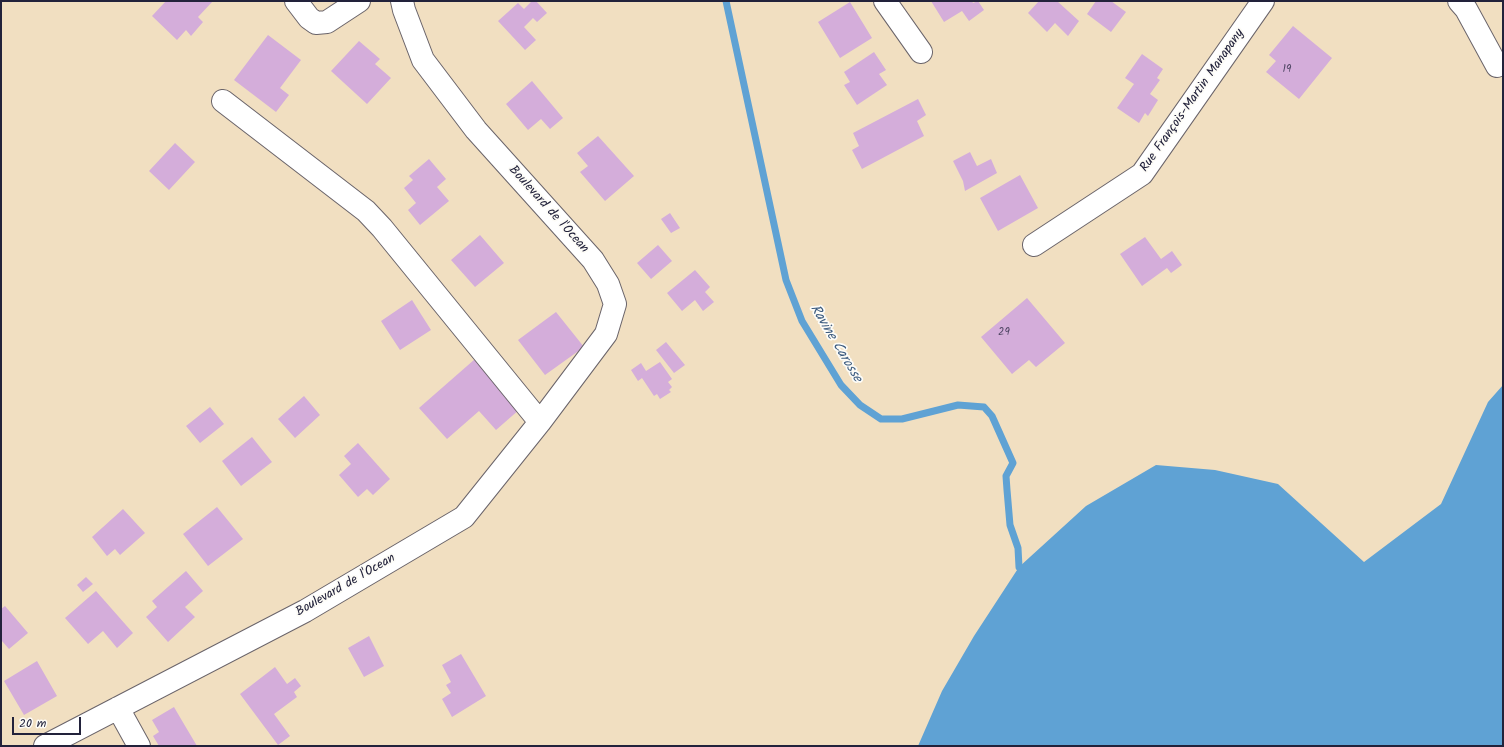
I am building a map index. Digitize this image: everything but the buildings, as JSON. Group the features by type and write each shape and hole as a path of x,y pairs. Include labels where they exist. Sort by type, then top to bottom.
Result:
{"street":[{"path":"296,1 309,18 316,23 327,22 359,1"},
{"name":"Boulevard de l'Ocean","path":"45,746 305,611 464,517 540,422 606,334 615,304 608,284 593,260 476,130 423,60 402,1"},
{"path":"885,1 921,52"},
{"name":"Rue François-Martin Manapany","path":"1034,245 1142,174 1263,1"},
{"path":"1459,1 1466,9 1496,66"},
{"path":"223,101 366,211 382,228 540,422"},
{"path":"118,708 138,746"}],"water":[{"path":"1503,385 1503,746 918,746 942,691 974,636 1019,567 1086,506 1156,465 1215,470 1278,484 1364,562 1441,504 1488,402"}],"waterway":[{"name":"Ravine Carosse","path":"726,1 786,280 802,321 841,385 860,405 881,419 902,419 958,405 984,407 992,416 1013,463 1006,476 1010,525 1018,548 1019,567"}]}
